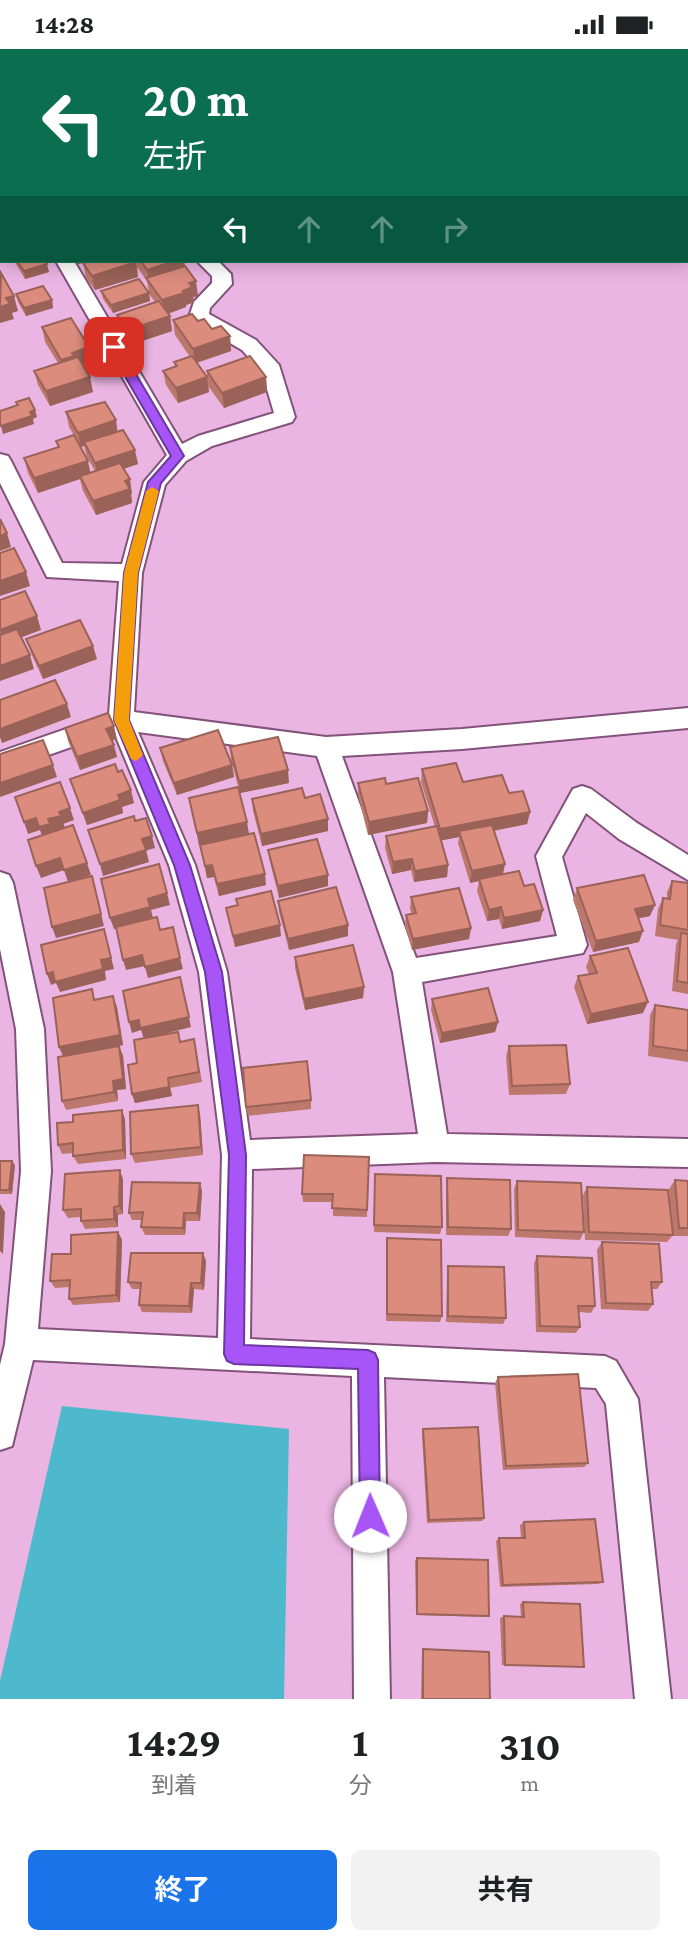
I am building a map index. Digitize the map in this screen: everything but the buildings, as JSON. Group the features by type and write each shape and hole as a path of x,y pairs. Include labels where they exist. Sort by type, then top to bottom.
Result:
{"street":[{"path":"66,263 178,456"},
{"path":"209,263 221,274 222,284 201,306 199,317 249,345 272,370 285,417 205,441 178,456 155,482 131,573 121,720 182,865 214,972 237,1155 234,1354"},
{"path":"0,461 55,571 131,573"},
{"path":"0,762 121,720 326,747 462,739 688,717"},
{"path":"326,747 407,972 435,1148"},
{"path":"407,972 573,945 549,856 582,796 628,831 688,869"},
{"path":"0,883 30,1030 36,1171 22,1344 0,1434"},
{"path":"237,1155 435,1148 688,1153"},
{"path":"22,1344 605,1372 622,1399 653,1699"},
{"path":"368,1360 372,1699"}],"shaded area":[{"path":"62,1406 289,1429 284,1699 0,1699 0,1681"}],"slow traffic":[{"path":"136,755 121,720 131,573 152,491"}],"route":[{"path":"114,347 178,456 155,482 131,573 121,720 182,865 214,972 237,1155 234,1354 368,1360 370,1516"}]}
